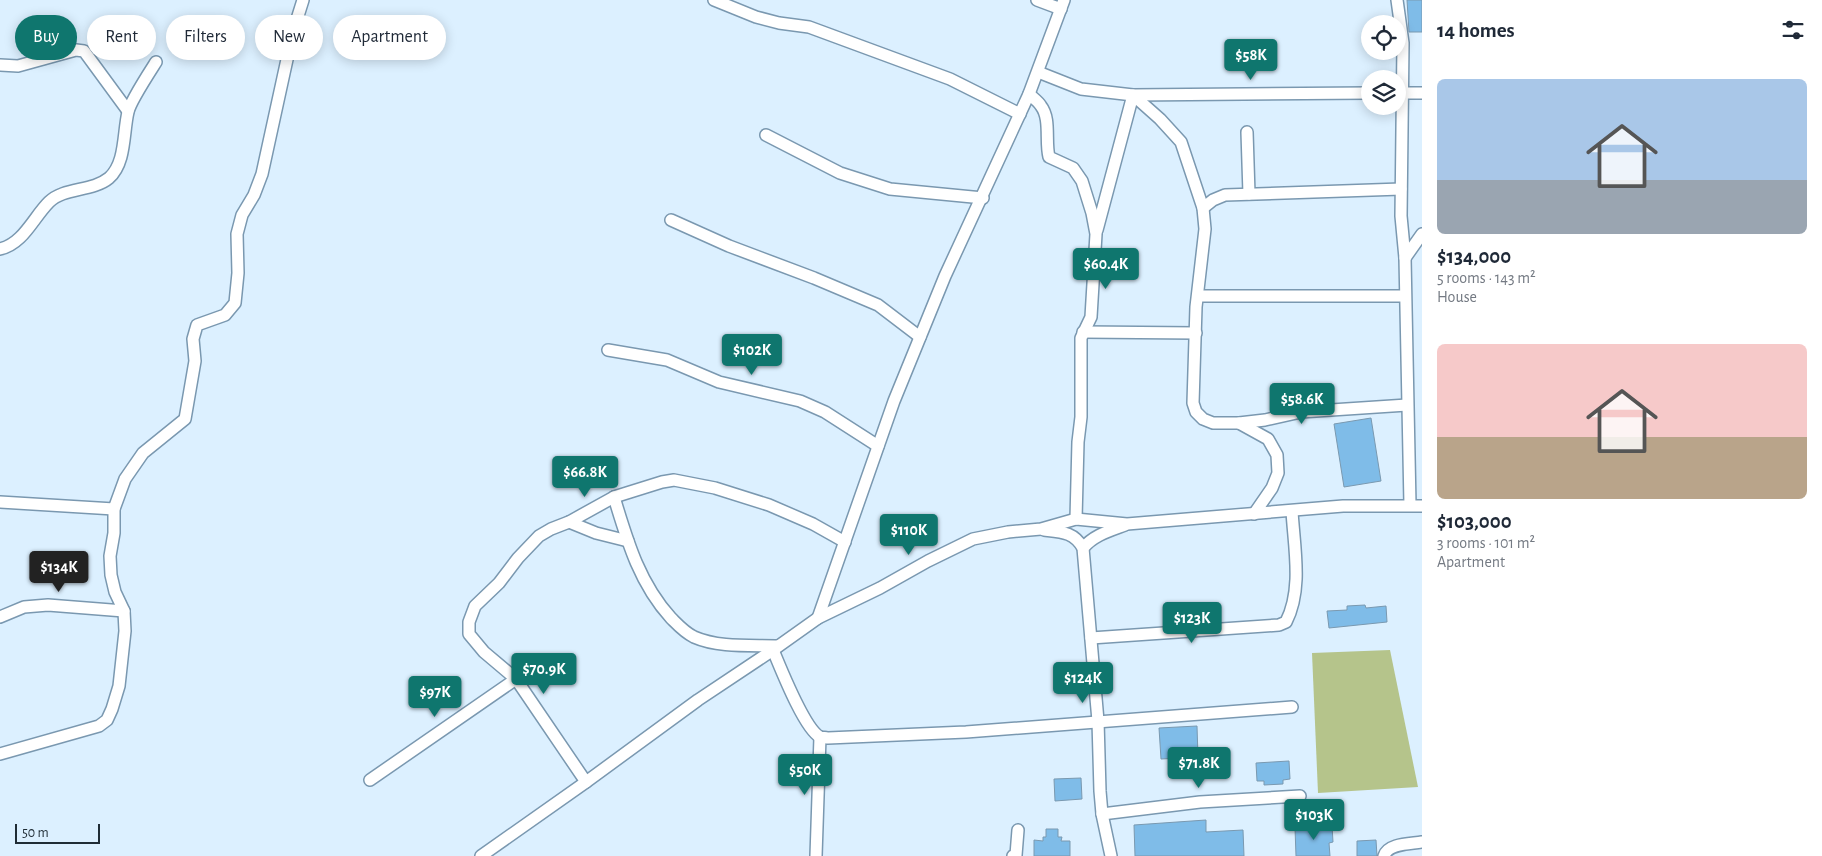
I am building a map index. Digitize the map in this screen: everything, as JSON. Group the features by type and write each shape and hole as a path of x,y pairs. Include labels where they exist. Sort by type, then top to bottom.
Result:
{"street":[{"path":"0,754 99,726 107,720 112,710 119,686 125,630 124,611 115,592 111,575 110,556 114,533 114,509 125,478 143,453 157,444 185,419 195,361 192,339 197,325 225,315 235,303 238,273 237,234 242,215 254,195 262,174 293,32 303,0"},
{"path":"714,0 756,17 780,23 810,27 950,79 1020,114"},
{"path":"818,618 894,401 945,276 1030,94 1062,5 1037,0"},
{"path":"1397,0 1403,43 1401,70"},
{"path":"0,65 18,66 76,50 84,51 128,111"},
{"path":"0,250 10,247 21,237 50,201 102,183 111,176 119,161 128,111 156,62"},
{"path":"1038,72 1081,89 1133,95 1361,94"},
{"path":"1406,93 1422,93"},
{"path":"1030,94 1042,107 1046,120 1049,157 1073,168 1082,181 1096,234"},
{"path":"1133,95 1160,119 1181,142 1204,208 1205,229 1198,296 1193,403 1196,412 1202,419 1213,423 1240,423 1301,412 1407,405"},
{"path":"1076,519 1078,442 1081,417 1081,338 1091,317 1096,234 1133,95"},
{"path":"1400,115 1401,226 1405,258 1404,296 1410,505"},
{"path":"1247,132 1249,194"},
{"path":"766,135 840,173 890,189 983,198"},
{"path":"1204,208 1213,200 1225,196 1401,189"},
{"path":"672,220 729,246 814,278 878,305 920,337"},
{"path":"1405,258 1422,234"},
{"path":"1198,296 1404,296"},
{"path":"1083,332 1196,333"},
{"path":"608,350 667,360 718,382 800,400 825,412 878,446"},
{"path":"1240,423 1268,439 1277,455 1278,472 1272,488 1254,514"},
{"path":"586,782 516,678 484,652 469,634 468,622 475,606 500,584 528,546 539,536 551,529 569,522 614,496 674,480 715,488 769,505 813,524 844,542"},
{"path":"614,496 628,541 648,589 660,606 682,630 711,642 775,648"},
{"path":"0,502 114,509"},
{"path":"481,856 698,700 818,618 973,539 1008,532 1041,529 1076,519 1127,524 1343,506 1422,506"},
{"path":"1091,638 1286,622 1294,598 1296,568 1292,511"},
{"path":"569,522 590,531 628,541"},
{"path":"1083,548 1090,540 1100,534 1127,524"},
{"path":"1041,529 1068,533 1078,539 1083,548 1098,721 1102,814 1111,856"},
{"path":"0,617 24,608 48,605 124,611"},
{"path":"775,648 799,708 820,737 816,856"},
{"path":"370,780 516,678"},
{"path":"820,737 966,732 1292,707"},
{"path":"1102,814 1200,802 1300,796"},
{"path":"1013,856 1016,854 1018,846 1018,830"},
{"path":"1384,856 1387,850 1392,847 1422,842"}],"green space":[{"path":"1390,650 1418,787 1318,793 1312,653"}],"building":[{"path":"1407,0 1422,0 1422,32 1409,32"},
{"path":"1371,418 1381,481 1344,487 1334,424"},
{"path":"1365,605 1366,608 1386,606 1387,622 1329,628 1327,611 1347,610 1347,606"},
{"path":"1197,726 1198,757 1161,759 1159,728"},
{"path":"1289,761 1290,779 1283,780 1283,784 1264,785 1264,781 1257,781 1256,763"},
{"path":"1081,778 1082,799 1055,801 1054,779"},
{"path":"1206,820 1206,832 1243,830 1244,856 1135,856 1134,825"},
{"path":"1332,826 1333,842 1329,843 1330,856 1296,856 1295,828"},
{"path":"1046,829 1058,829 1058,837 1062,837 1061,841 1070,841 1070,856 1034,856 1034,840 1043,841 1043,837 1046,837"},
{"path":"1376,840 1377,856 1357,856 1357,841"}]}
